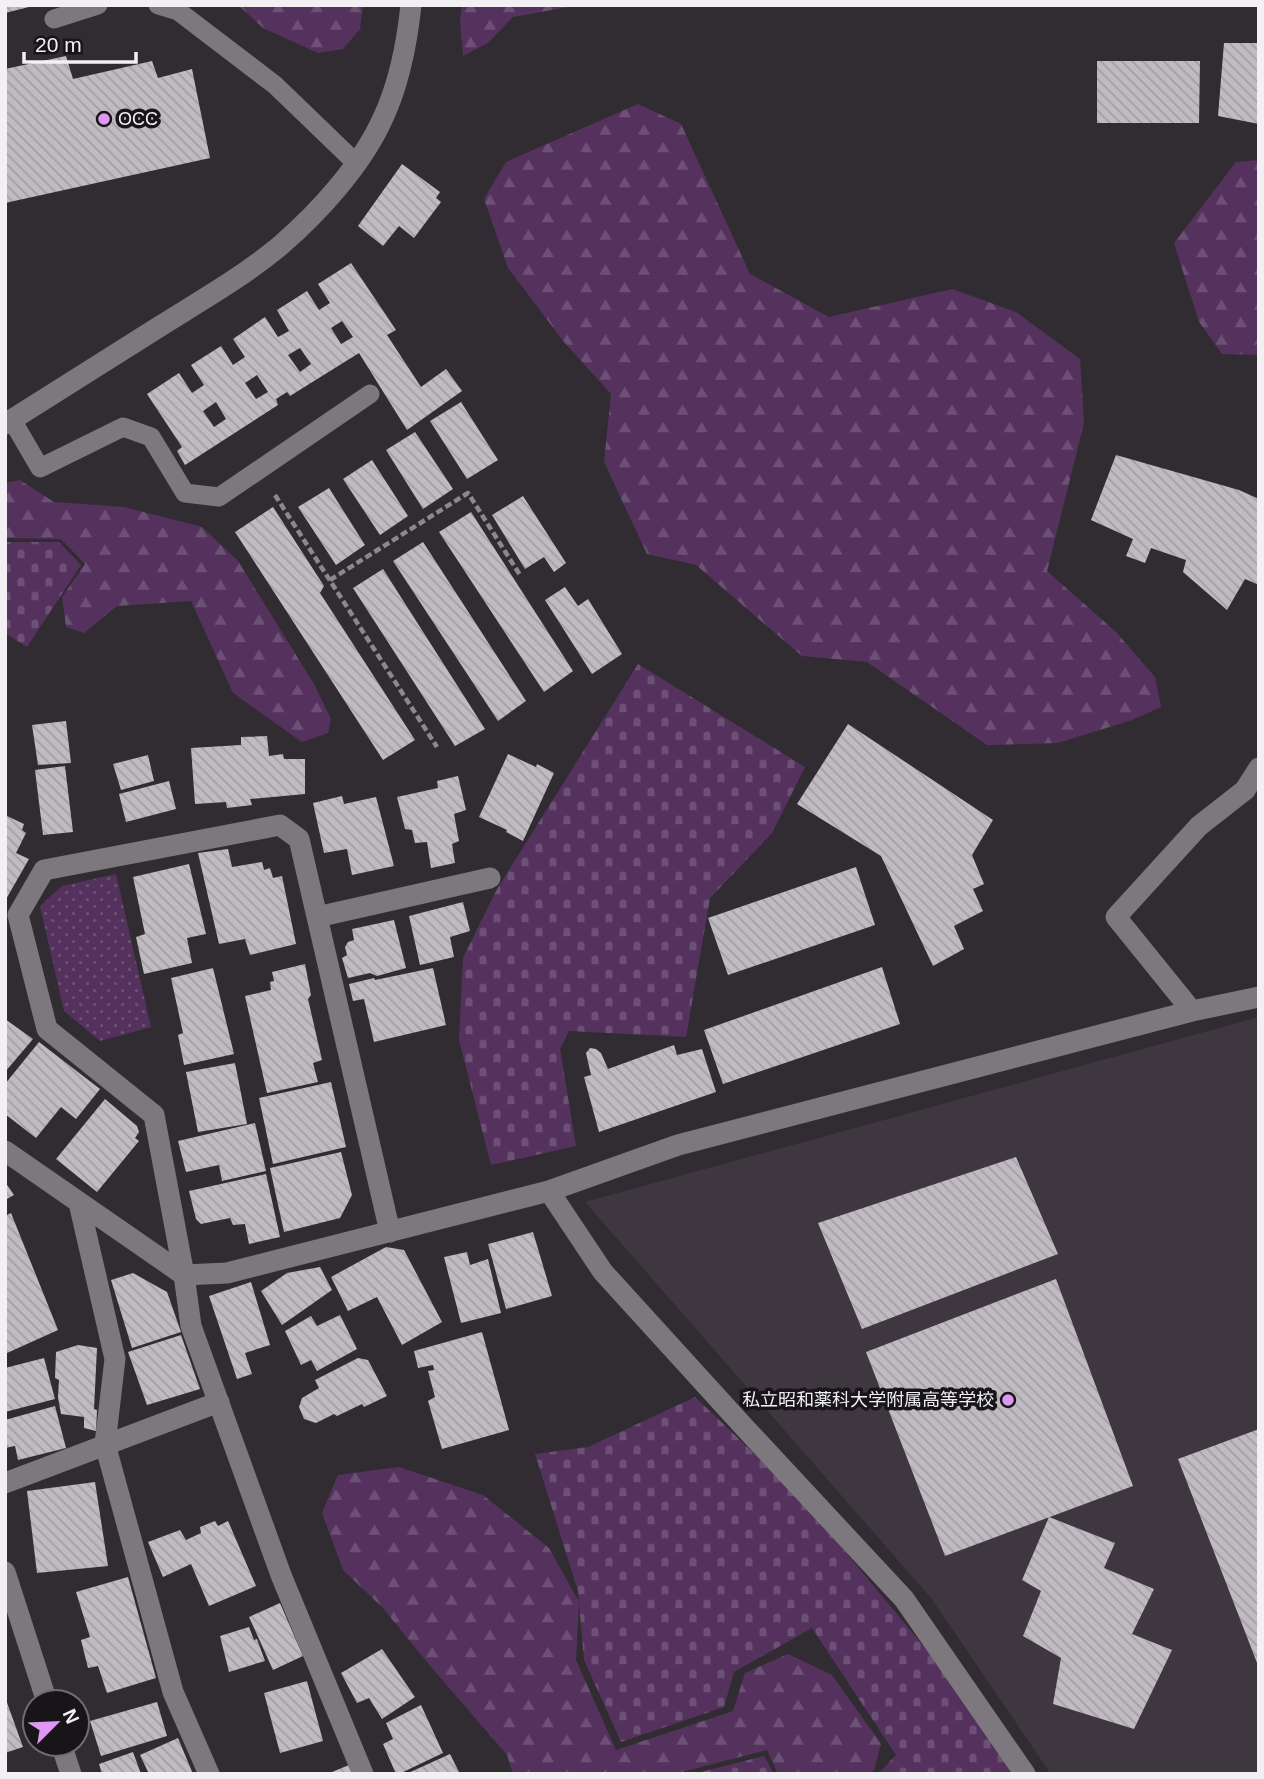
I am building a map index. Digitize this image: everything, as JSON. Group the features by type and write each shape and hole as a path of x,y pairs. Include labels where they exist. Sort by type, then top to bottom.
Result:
{"street":[{"path":"9,422 238,277 281,245 315,213 357,164 383,119 398,76 411,5"},
{"path":"1192,1011 1116,917 1199,826 1245,790 1259,768"},
{"path":"363,1774 281,1575 191,1326 154,1115 47,1029 18,915 44,870 280,825 299,839 390,1232"},
{"path":"317,917 490,878"},
{"path":"5,1151 184,1275 227,1273 549,1191 678,1145 1192,1011 1259,997"},
{"path":"549,1191 603,1272 904,1599 1025,1774"},
{"path":"79,1203 115,1359 105,1444 173,1692 209,1774"},
{"path":"5,1483 219,1402"},
{"path":"5,1572 42,1688"}],"lane":[{"path":"54,19 98,5"},
{"path":"158,5 178,12 275,85 357,164"},
{"path":"9,422 40,468 123,427 151,437 184,493 219,498 370,394"}],"path":[{"path":"259,471 437,747"},
{"path":"330,580 468,493 520,575"}],"shaded area":[{"name":"私立昭和薬科大学附属高等学校","path":"1259,1017 1259,1774 1051,1774 931,1598 585,1202"}],"green space":[{"path":"238,5 363,5 360,29 343,49 318,53 263,28"},
{"path":"462,5 580,5 513,17 488,43 463,56 460,21"},
{"path":"638,104 681,124 750,274 829,317 952,289 1016,312 1080,359 1084,423 1047,571 1116,632 1155,677 1161,707 1132,720 1058,743 987,745 867,662 802,656 696,565 647,554 604,462 611,394 564,342 508,268 484,199 506,162"},
{"path":"1259,160 1259,355 1222,354 1199,322 1174,243 1236,162"},
{"path":"20,480 54,502 124,507 202,527 238,561 314,684 331,719 328,733 302,742 233,693 191,601 117,606 84,633 66,627 62,597 85,564 61,539 5,538 5,483"},
{"path":"5,542 59,542 81,565 27,647 5,633"},
{"path":"638,664 805,767 772,833 710,898 686,1037 569,1031 560,1049 576,1146 491,1165 459,1040 463,958 497,889"},
{"path":"116,874 151,1027 100,1041 64,1011 40,906 62,886"},
{"path":"695,1397 800,1497 935,1660 1013,1774 878,1774 896,1755 812,1628 734,1672 724,1707 621,1742 584,1660 578,1591 535,1454 588,1447"},
{"path":"399,1467 483,1495 549,1548 579,1602 576,1660 616,1750 733,1711 745,1673 788,1654 832,1675 881,1744 874,1770 870,1774 778,1774 767,1750 674,1774 513,1774 507,1755 382,1607 343,1570 322,1513 338,1475"},
{"path":"764,1756 774,1774 693,1774"}],"building":[{"path":"5,5 33,5 33,6 5,13"},
{"path":"1224,43 1259,43 1259,124 1218,116"},
{"name":"OCC","path":"66,56 73,79 152,61 158,78 192,69 210,158 5,203 5,69"},
{"path":"1097,61 1200,61 1199,123 1097,123"},
{"path":"402,164 440,192 436,198 441,202 414,238 399,226 383,246 358,226"},
{"path":"351,263 396,330 387,335 421,387 446,369 462,391 407,430 359,353 290,396 287,392 276,399 278,405 185,465 177,451 182,447 147,394 179,373 192,393 204,385 191,365 221,346 233,365 245,357 233,339 265,317 278,337 289,331 277,310 307,291 319,310 330,303 318,284","holes":["342,321 353,337 341,344 331,328","300,348 311,364 300,372 288,355","257,375 268,392 256,399 245,383","216,402 226,419 214,427 203,411"]},
{"path":"461,402 498,460 467,479 430,421"},
{"path":"415,432 453,489 423,509 386,450"},
{"path":"1116,455 1239,490 1259,499 1259,585 1245,579 1227,610 1183,572 1186,560 1151,548 1145,563 1126,556 1133,539 1091,520"},
{"path":"372,460 408,516 380,535 343,479"},
{"path":"329,488 365,545 336,565 298,507"},
{"path":"523,496 566,563 554,572 544,557 525,569 492,515"},
{"path":"273,507 324,586 320,593 415,740 383,760 235,532"},
{"path":"471,512 573,671 544,692 439,532"},
{"path":"423,542 526,701 498,721 393,561"},
{"path":"383,569 485,729 455,746 353,588"},
{"path":"565,587 578,606 588,599 622,654 592,674 545,600"},
{"path":"66,721 71,763 38,765 32,725"},
{"path":"848,724 993,820 972,855 984,884 973,889 983,911 954,926 964,949 933,966 881,856 797,804"},
{"path":"267,736 269,756 283,754 284,759 305,759 305,794 250,799 252,805 227,808 226,802 195,804 191,748 241,745 241,737"},
{"path":"508,754 554,773 523,841 479,817"},
{"path":"148,755 154,781 121,790 113,764"},
{"path":"65,766 73,832 43,835 35,770"},
{"path":"458,776 466,810 454,814 459,841 452,844 455,863 431,868 427,842 415,843 412,830 405,829 397,797 438,788 437,781"},
{"path":"169,781 176,809 126,822 119,794"},
{"path":"342,796 344,804 376,797 394,866 352,875 347,849 324,853 313,803"},
{"path":"5,815 24,824 22,830 26,833 16,853 29,859 5,901"},
{"path":"228,849 232,867 262,862 264,870 270,868 273,878 282,876 296,944 250,955 245,939 219,944 198,853"},
{"path":"189,864 206,934 187,938 192,963 144,974 136,937 145,934 133,877"},
{"path":"856,867 875,925 728,975 708,918"},
{"path":"463,902 470,931 450,937 454,957 420,965 409,916"},
{"path":"394,920 406,968 377,976 370,973 348,978 342,958 347,955 345,947 348,942 354,940 352,929"},
{"path":"305,964 311,995 308,999 322,1060 313,1063 318,1082 267,1093 245,996 271,990 270,982 274,981 272,972"},
{"path":"882,967 900,1024 723,1084 704,1030"},
{"path":"213,968 234,1054 184,1065 178,1035 183,1033 171,978"},
{"path":"433,968 446,1025 374,1042 364,999 353,1001 349,984"},
{"path":"5,1019 33,1039 5,1072"},
{"path":"39,1042 100,1089 76,1119 61,1107 36,1138 5,1114 5,1084"},
{"path":"674,1045 677,1055 702,1049 716,1092 599,1132 584,1077 591,1075 586,1053 590,1048 601,1053 608,1069"},
{"path":"235,1063 247,1124 198,1132 186,1072"},
{"path":"331,1082 346,1147 273,1164 259,1098"},
{"path":"105,1099 137,1126 139,1132 135,1138 139,1141 97,1192 56,1159"},
{"path":"255,1123 266,1171 222,1181 219,1165 186,1172 178,1141"},
{"path":"341,1152 352,1195 340,1218 284,1232 270,1168"},
{"path":"1016,1157 1058,1254 862,1329 818,1223"},
{"path":"266,1174 280,1237 249,1244 245,1224 233,1225 230,1218 201,1224 196,1219 189,1191"},
{"path":"5,1182 14,1195 5,1200"},
{"path":"11,1213 58,1330 7,1353 5,1216"},
{"path":"533,1232 552,1296 506,1309 488,1244"},
{"path":"386,1247 404,1250 442,1322 402,1345 377,1297 348,1311 331,1277"},
{"path":"467,1252 470,1265 488,1259 501,1313 461,1323 444,1257"},
{"path":"320,1267 332,1290 282,1325 261,1291 287,1273"},
{"path":"133,1273 167,1292 181,1332 132,1348 111,1280"},
{"path":"1056,1279 1133,1486 945,1556 866,1352"},
{"path":"251,1282 270,1345 245,1353 252,1374 237,1379 209,1296"},
{"path":"340,1315 357,1349 317,1371 311,1360 301,1365 285,1331 311,1316 317,1326"},
{"path":"482,1332 509,1430 442,1449 428,1401 435,1397 428,1371 434,1370 433,1365 418,1368 414,1351"},
{"path":"181,1335 200,1389 147,1405 128,1352"},
{"path":"78,1345 97,1348 94,1409 97,1410 96,1431 84,1428 84,1417 61,1414 59,1380 55,1378 56,1352"},
{"path":"44,1358 55,1399 5,1412 5,1368"},
{"path":"358,1358 368,1360 387,1396 364,1407 362,1404 316,1423 304,1419 299,1407 302,1398 319,1388 315,1380"},
{"path":"55,1406 66,1448 18,1460 15,1446 5,1448 5,1420"},
{"path":"1259,1429 1259,1668 1178,1459"},
{"path":"95,1482 108,1566 37,1573 27,1491"},
{"path":"1049,1517 1115,1543 1104,1568 1154,1589 1132,1634 1172,1650 1134,1729 1053,1704 1061,1658 1023,1636 1041,1591 1022,1580"},
{"path":"215,1521 218,1526 228,1521 256,1586 209,1606 191,1564 163,1577 148,1542 180,1530 186,1540 201,1533 200,1527"},
{"path":"128,1577 156,1678 107,1693 98,1666 88,1668 81,1640 90,1637 76,1592"},
{"path":"280,1603 303,1656 273,1670 249,1617"},
{"path":"249,1627 254,1640 257,1639 265,1661 229,1672 220,1636"},
{"path":"382,1649 415,1697 382,1719 369,1698 357,1703 341,1673"},
{"path":"307,1681 323,1741 280,1753 264,1693"},
{"path":"5,1697 21,1748 5,1753"},
{"path":"157,1702 167,1736 101,1756 91,1721"},
{"path":"421,1705 443,1753 396,1774 383,1744 393,1739 386,1723"},
{"path":"178,1738 193,1774 149,1774 140,1755"},
{"path":"133,1752 141,1774 102,1774 99,1764"},
{"path":"450,1754 460,1774 406,1774"},
{"path":"349,1765 352,1774 327,1774"}],"place":[{"name":"OCC","path":"104,119"},
{"name":"私立昭和薬科大学附属高等学校","path":"1008,1400"}]}
